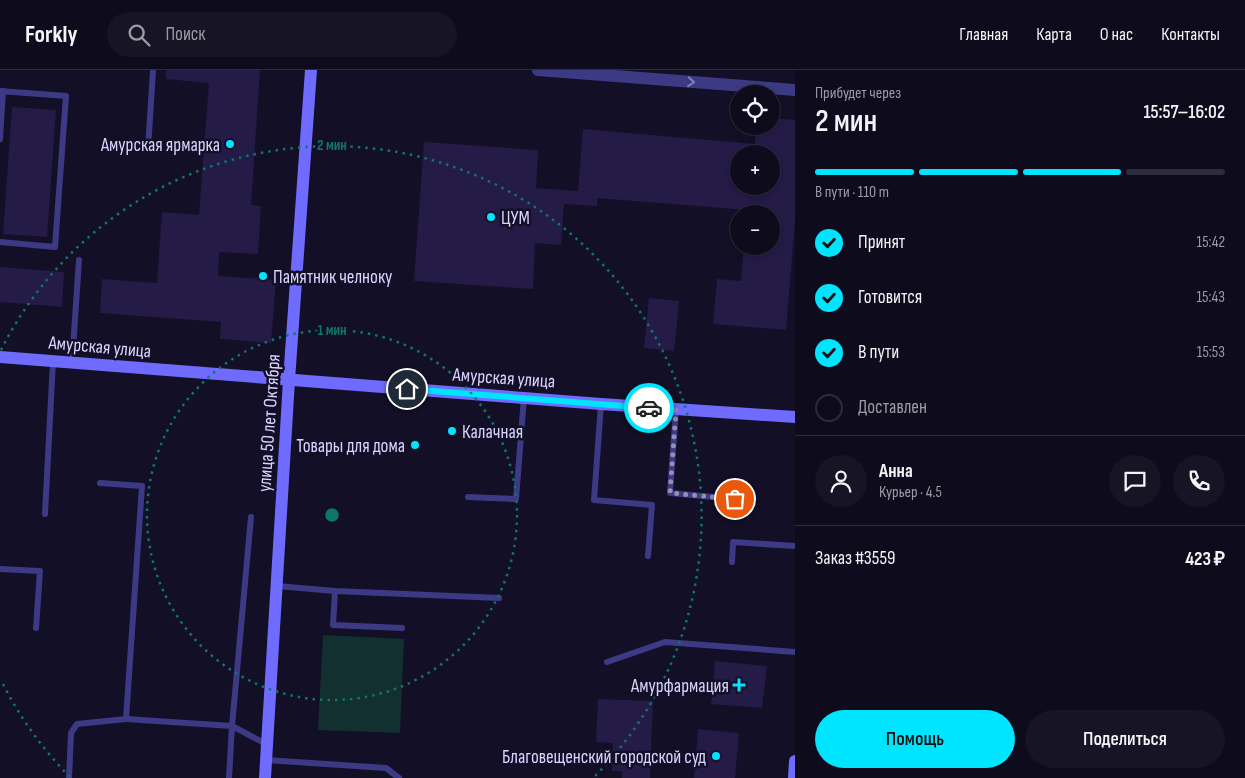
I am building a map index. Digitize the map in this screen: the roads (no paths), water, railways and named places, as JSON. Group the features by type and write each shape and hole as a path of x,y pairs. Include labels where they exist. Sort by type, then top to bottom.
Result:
{"street":[{"name":"улица 50 лет Октября","path":"264,778 311,70"},
{"path":"538,70 662,75 795,90"},
{"name":"Амурская улица","path":"0,357 676,410 795,417"},
{"path":"794,778 795,761"}],"lane":[{"path":"148,149 153,70"},
{"path":"0,139 2,91 66,96 55,248 0,242"},
{"path":"72,363 79,260"},
{"path":"45,514 53,361"},
{"path":"468,497 516,499 524,397"},
{"path":"601,404 594,500 652,505 648,556"},
{"path":"676,410 670,493 735,499 734,515"},
{"path":"100,483 142,486 126,719"},
{"path":"229,778 251,517"},
{"path":"732,562 733,542 795,546"},
{"path":"0,569 40,571 36,628"},
{"path":"277,586 335,591 499,598"},
{"path":"335,591 333,625 402,628"},
{"path":"607,662 665,642 795,652"},
{"path":"69,778 71,733 77,724 126,719 232,726 266,744"},
{"path":"266,760 386,768 399,778"}],"place":[{"name":"Амурская ярмарка","path":"230,144"},
{"name":"ЦУМ","path":"491,217"},
{"name":"Памятник челноку","path":"263,276"},
{"name":"Калачная","path":"452,431"},
{"name":"Товары для дома","path":"415,445"},
{"name":"Амурфармация","path":"739,685"},
{"name":"Благовещенский городской суд","path":"716,756"}]}
